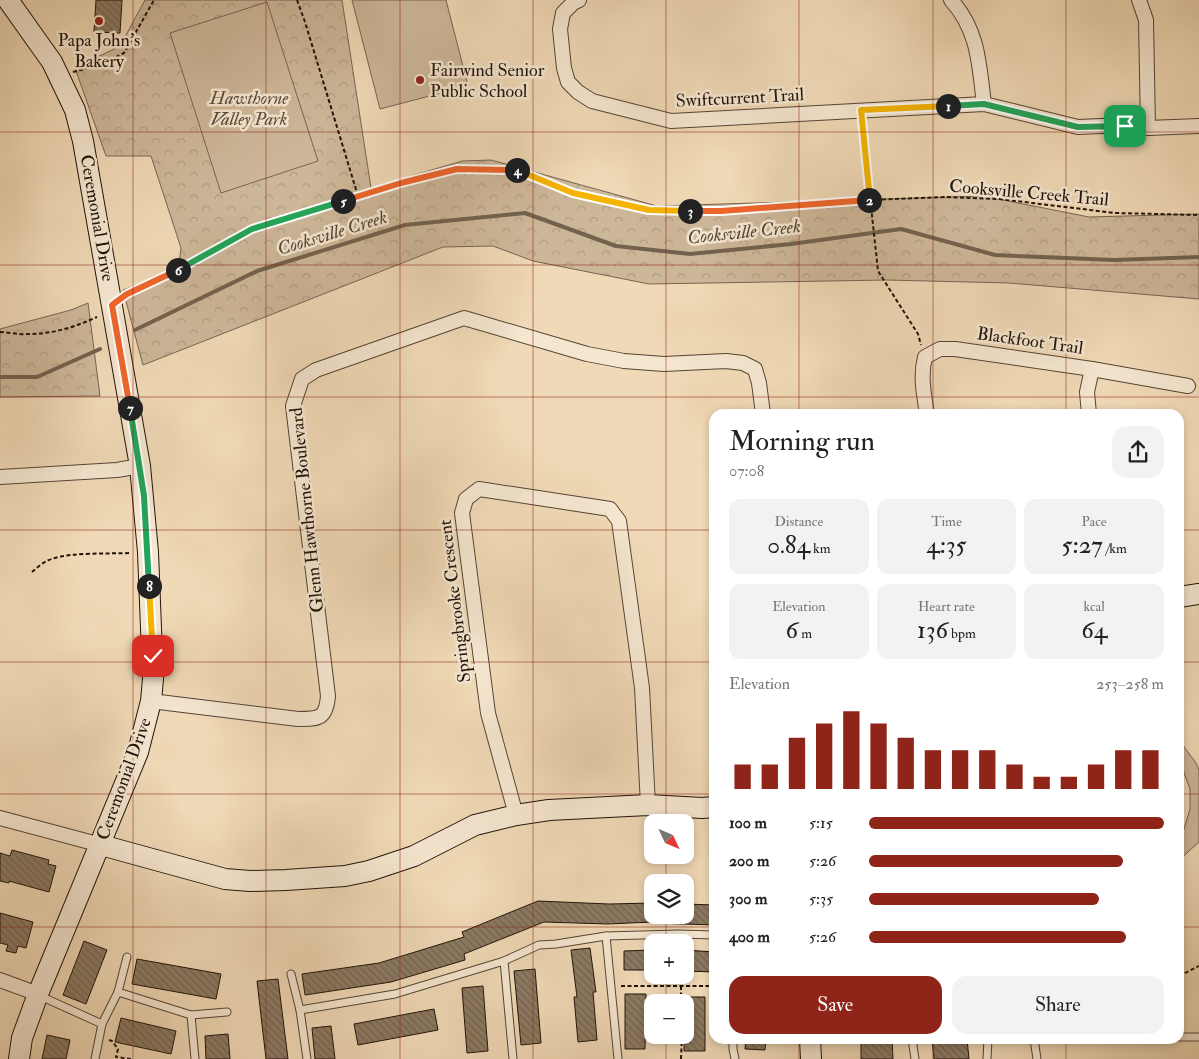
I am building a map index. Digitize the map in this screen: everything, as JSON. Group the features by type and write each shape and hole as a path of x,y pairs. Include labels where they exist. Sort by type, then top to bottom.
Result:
{"street":[{"name":"Ceremonial Drive","path":"8,0 52,62 75,110 83,141 140,466 145,505 153,656 151,701 138,752 101,846 38,994 22,1038 19,1059"},
{"name":"Swiftcurrent Trail","path":"579,0 563,13 560,28 564,68 568,82 578,92 592,101 671,121 984,104 1078,127 1125,126 1148,128 1199,126"},
{"path":"951,0 970,27 978,50 984,104"},
{"path":"1139,0 1146,20 1148,128"},
{"name":"Glenn Hawthorne Boulevard","path":"151,701 298,719 310,719 320,716 327,710 328,696 294,406 302,379 316,370 464,318 587,354 615,359 664,364 726,361 744,363 755,369 762,409"},
{"name":"Blackfoot Trail","path":"925,357 940,349 955,349 1092,369 1188,386"},
{"path":"925,357 922,379 926,409"},
{"path":"1089,409 1087,392 1092,369"},
{"path":"0,477 117,470 140,466"},
{"name":"Springbrooke Crescent","path":"516,815 488,713 462,513 466,499 479,489 610,509 619,520 642,688 648,805"},
{"path":"1184,596 1199,594"},
{"path":"0,818 225,879 250,881 345,876 414,856 475,825 516,815 549,810 648,805 709,807"},
{"path":"0,980 38,994"},
{"path":"810,1044 811,1059"}],"lane":[{"path":"300,1010 395,994 504,962 539,945 606,936 709,935"},
{"path":"606,936 618,1059"},
{"path":"95,1059 102,1024 118,992 127,956"},
{"path":"504,962 513,1059"},
{"path":"290,974 300,1010 307,1059"},
{"path":"118,992 191,1015 227,1012"},
{"path":"38,994 102,1024"},
{"path":"191,1015 196,1059"},
{"path":"1184,1038 1199,1037"},
{"path":"733,1044 735,1059"},
{"path":"912,1044 914,1059"},
{"path":"987,1059 988,1044"},
{"path":"1035,1044 1037,1059"}],"path":[{"path":"59,76 102,64 124,53 154,0"},
{"path":"297,0 358,196"},
{"path":"861,110 878,271 918,334 925,357"},
{"name":"Cooksville Creek Trail","path":"0,332 26,335 74,327 97,317 127,294 178,270 252,229 358,196 457,169 517,170 573,193 649,210 721,211 946,196 981,198 1114,213 1199,215"},
{"path":"32,572 52,558 130,553"},
{"path":"1184,974 1199,966"},
{"path":"610,986 709,986"},
{"path":"681,986 681,994"},
{"path":"99,1037 112,1041 118,1049 116,1057 131,1059"},
{"path":"681,1059 682,1044"}],"green space":[{"name":"Hawthorne Valley Park","path":"145,0 342,0 371,188 462,161 491,160 657,206 983,196 1089,217 1199,214 1199,299 1009,283 887,280 649,284 533,261 493,246 443,247 143,365 123,290 178,270 181,248 151,156 106,156 75,68 120,46"},
{"path":"352,0 446,0 468,86 380,109"},
{"name":"Hawthorne Valley Park","path":"267,2 318,161 221,193 170,33"},
{"path":"88,303 100,396 0,397 0,329 71,310"},
{"path":"1184,747 1199,770 1199,842 1184,856 1184,829 1190,809 1190,789 1184,773"}],"building":[{"path":"96,0 122,0 120,33 94,32"},
{"path":"12,850 49,860 48,864 56,866 49,892 9,881 9,883 0,881 0,853 10,856"},
{"path":"538,901 609,904 644,903 644,922 608,924 544,922 464,954 465,960 391,982 305,995 302,974 379,963 464,937 462,932"},
{"path":"694,904 709,905 709,925 684,924 694,924"},
{"path":"0,913 33,922 26,948 18,946 16,953 6,951 8,945 0,943"},
{"path":"84,941 107,950 86,1004 63,995"},
{"path":"590,948 596,992 593,992 597,1040 578,1042 574,997 577,997 571,950"},
{"path":"644,950 644,970 624,970 624,951"},
{"path":"694,951 709,952 709,972 694,971"},
{"path":"137,959 221,974 216,999 132,984"},
{"path":"535,969 541,1043 521,1045 514,971"},
{"path":"278,979 288,1059 266,1059 257,981"},
{"path":"483,986 488,1051 467,1053 462,988"},
{"path":"625,994 644,994 645,1049 625,1049"},
{"path":"694,997 705,997 705,1051 684,1051 684,1044 694,1044"},
{"path":"434,1009 438,1030 358,1045 354,1024"},
{"path":"121,1018 176,1031 171,1054 115,1042"},
{"path":"331,1026 335,1059 315,1059 312,1028"},
{"path":"228,1034 230,1059 206,1059 205,1036"},
{"path":"47,1035 70,1040 66,1059 42,1059"},
{"path":"746,1044 766,1044 765,1050 745,1049"},
{"path":"861,1044 892,1044 893,1059 861,1059"},
{"path":"932,1044 968,1044 969,1059 934,1059"}],"waterway":[{"name":"Cooksville Creek","path":"135,330 257,271 405,225 525,213 616,246 690,254 791,244 901,229 995,255 1114,260 1199,257"},
{"name":"Cooksville Creek","path":"0,377 37,377 100,349"}],"place":[{"name":"Papa John's Bakery","path":"99,21"},
{"name":"Fairwind Senior Public School","path":"420,80"}],"route":[{"path":"153,656 144,496 112,305 127,294 178,270 252,229 401,183 457,169 517,170 573,193 649,210 721,211 870,200 861,110 984,104 1078,127 1125,126"}]}
